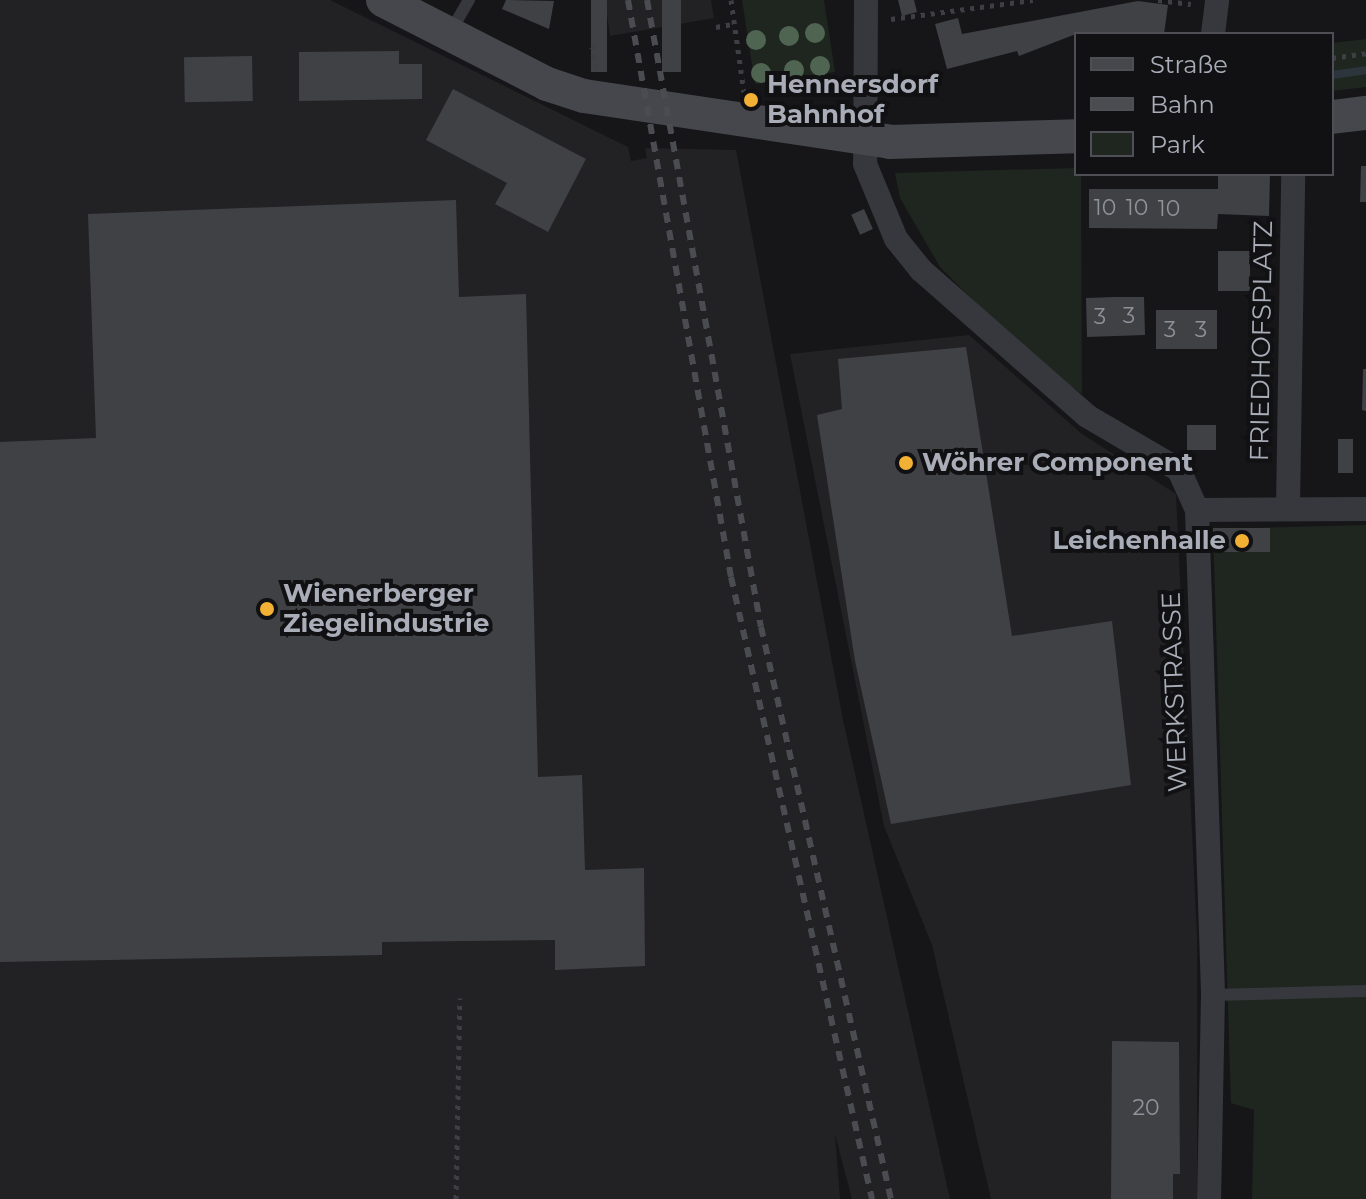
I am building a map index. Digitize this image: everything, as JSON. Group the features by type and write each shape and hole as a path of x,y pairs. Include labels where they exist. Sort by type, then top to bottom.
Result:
{"street":[{"path":"383,0 564,91 865,139 1074,136"},
{"path":"1213,32 1216,4"},
{"name":"WERKSTRASSE","path":"867,11 865,139 874,192 909,257 1087,416 1179,470 1197,510 1213,995 1209,1199"},
{"path":"1334,117 1366,113"},
{"name":"FRIEDHOFSPLATZ","path":"1288,508 1293,176"},
{"path":"1197,510 1366,509"}],"lane":[{"path":"450,34 469,0"},
{"path":"1213,995 1366,991"}],"path":[{"path":"731,0 747,121"},
{"path":"867,11 1033,0"},
{"path":"1158,0 1216,4"},
{"path":"716,27 733,24"},
{"path":"1334,58 1366,53"},
{"path":"456,1199 460,998"}],"shaded area":[{"name":"Wienerberger Ziegelindustrie","path":"0,0 330,0 628,147 631,161 647,158 645,148 736,150 843,720 950,1199 852,1199 835,1134 840,1199 0,1199"},
{"path":"605,0 711,0 714,18 610,36"},
{"path":"969,335 1082,434 1176,494 1197,937 1197,1199 991,1199 932,945 884,826 790,354"}],"green space":[{"path":"742,0 824,0 835,72 755,84"},
{"path":"1366,39 1366,87 1334,91 1334,43"},
{"path":"1074,168 1074,176 1081,176 1082,394 1030,357 940,267 900,198 895,173"},
{"path":"1366,525 1366,1199 1252,1199 1254,1110 1231,1103 1213,529"}],"building":[{"path":"506,0 554,1 549,29 502,9"},
{"path":"591,0 607,0 607,72 591,72"},
{"path":"662,0 681,0 681,72 662,72"},
{"path":"898,0 914,0 917,12 902,16"},
{"path":"1138,1 1168,5 1164,32 1074,32 1074,35 1019,56 1017,51 947,69 935,24 958,18 962,34"},
{"path":"399,51 399,64 422,64 422,99 299,101 299,52"},
{"path":"252,56 253,101 185,102 184,57"},
{"path":"453,89 586,159 548,232 495,204 507,183 426,140"},
{"path":"1361,166 1366,166 1366,202 1360,202"},
{"path":"1218,176 1270,176 1269,216 1218,214 1217,229 1089,228 1089,189 1218,189"},
{"name":"Wienerberger Ziegelindustrie","path":"456,200 459,297 526,294 538,777 582,775 585,870 644,868 645,966 555,970 555,940 382,942 382,955 0,962 0,442 96,438 88,214"},
{"path":"864,209 873,229 860,235 851,215"},
{"path":"1218,251 1250,251 1250,291 1218,291"},
{"path":"1144,297 1145,335 1087,337 1086,298"},
{"path":"1156,310 1217,310 1217,349 1156,349"},
{"path":"966,347 1012,636 1112,621 1131,785 891,824 855,661 817,415 842,409 838,359"},
{"path":"1363,369 1366,369 1366,411 1362,410"},
{"path":"1187,425 1216,425 1216,450 1187,450"},
{"path":"1338,439 1353,439 1353,473 1338,473"},
{"name":"Leichenhalle","path":"1213,528 1270,528 1270,552 1213,552"},
{"path":"1112,1041 1179,1042 1180,1174 1173,1174 1173,1199 1111,1199"}],"waterway":[{"path":"1334,75 1366,70"}],"railway":[{"path":"628,0 731,577 872,1199"},
{"path":"647,0 761,627 891,1199"}],"place":[{"name":"Hennersdorf Bahnhof","path":"751,100"},
{"name":"Wöhrer Component","path":"906,463"},
{"name":"Leichenhalle","path":"1242,541"},
{"name":"Wienerberger Ziegelindustrie","path":"267,609"}]}
